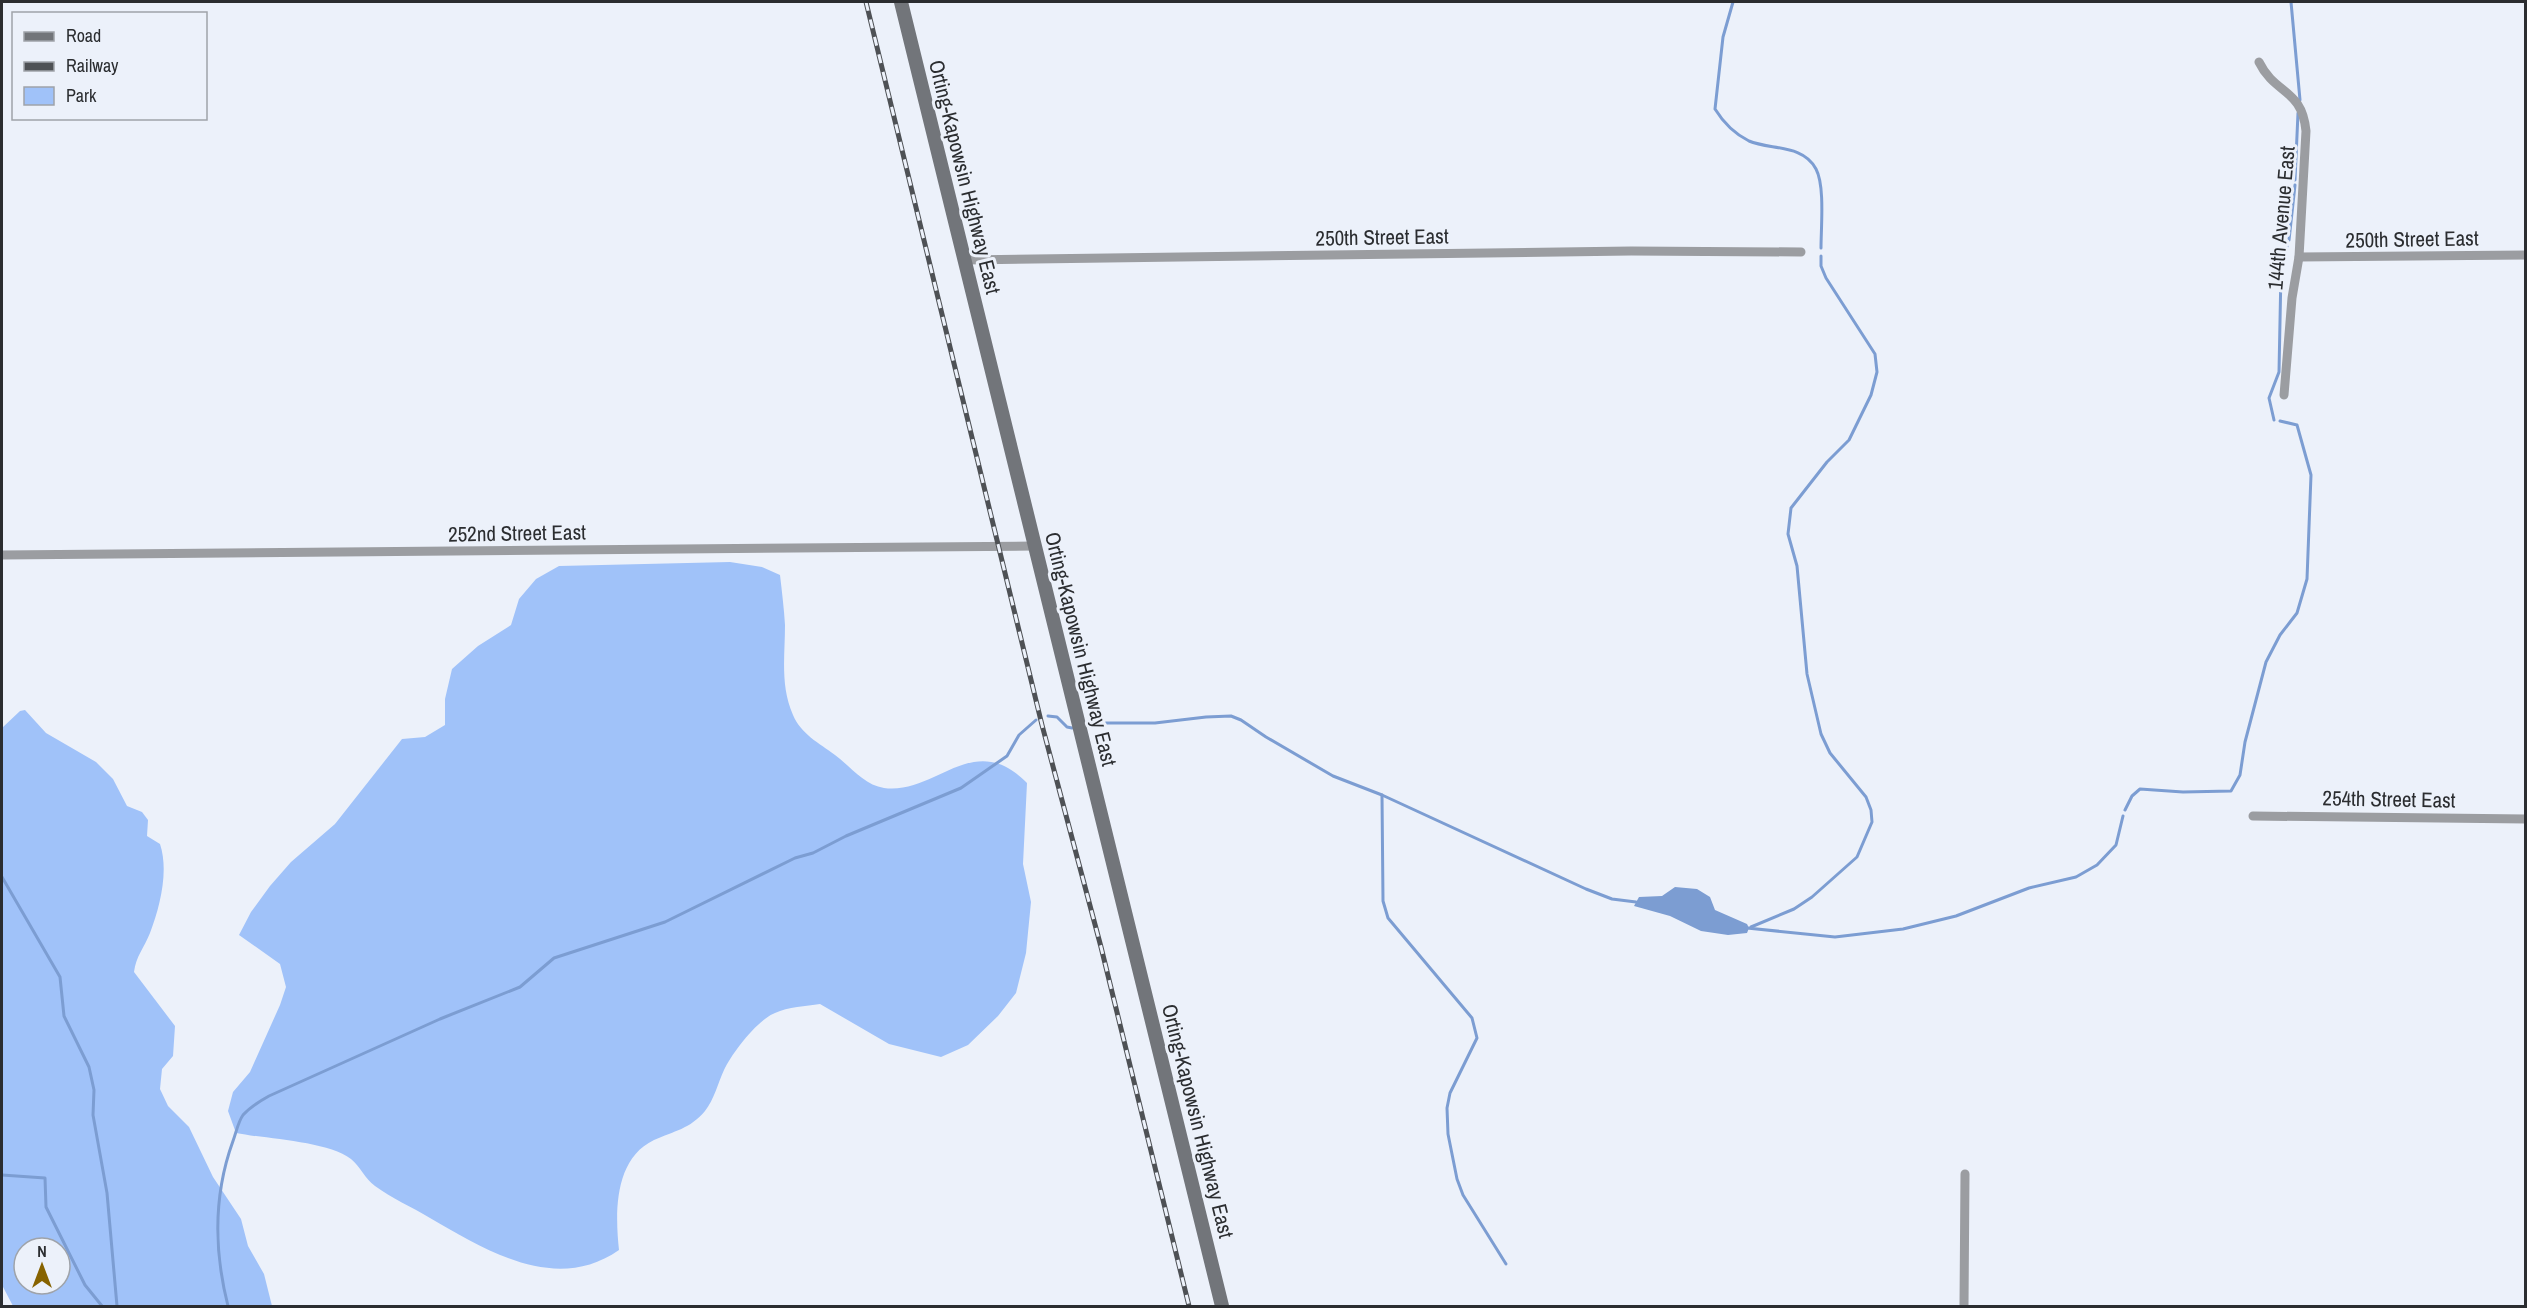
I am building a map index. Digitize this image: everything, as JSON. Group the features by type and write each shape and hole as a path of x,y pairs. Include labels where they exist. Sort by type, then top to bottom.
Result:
{"main road":[{"name":"Orting-Kapowsin Highway East","path":"901,2 1222,1306"}],"street":[{"name":"144th Avenue East","path":"2259,62 2270,81 2298,101 2305,117 2306,160 2299,257 2292,298 2284,395"},
{"name":"250th Street East","path":"964,260 1631,251 1801,252"},
{"name":"250th Street East","path":"2299,257 2526,255"},
{"name":"252nd Street East","path":"2,555 1034,546"},
{"name":"254th Street East","path":"2253,816 2526,819"},
{"path":"1964,1306 1965,1174"}],"green space":[{"path":"730,562 762,567 780,575 785,625 786,693 793,715 806,733 864,779 884,788 903,788 972,762 989,762 1008,768 1027,783 1023,864 1031,902 1026,953 1016,993 998,1016 968,1045 941,1057 889,1044 820,1004 786,1009 768,1017 753,1030 733,1055 705,1111 694,1122 654,1140 631,1160 620,1188 617,1220 619,1250 595,1263 571,1268 547,1268 522,1263 475,1243 381,1190 368,1180 351,1159 340,1153 312,1144 236,1133 228,1111 233,1092 250,1072 286,987 280,964 239,935 251,912 270,886 291,862 335,824 402,739 425,737 445,725 445,699 452,669 478,646 511,625 519,599 536,579 559,566"},
{"path":"25,710 46,733 96,762 113,779 127,806 142,812 148,820 147,836 160,844 164,866 160,901 134,972 175,1026 173,1056 162,1069 160,1089 168,1106 189,1127 213,1177 241,1219 248,1246 264,1274 272,1306 13,1306 2,1285 2,728 20,711"}],"shaded area":[{"path":"1675,887 1697,889 1710,897 1715,910 1747,924 1749,928 1747,933 1728,935 1701,931 1670,916 1634,906 1639,897 1662,896"}],"waterway":[{"path":"1733,2 1723,37 1715,109 1730,127 1749,141 1786,149 1803,155 1810,161 1816,169 1821,186 1821,248"},
{"path":"2291,2 2300,100"},
{"path":"2295,180 2298,113"},
{"path":"2289,240 2295,185"},
{"path":"2282,265 2287,246"},
{"path":"1751,927 1794,909 1812,897 1857,857 1872,822 1871,810 1866,797 1830,753 1821,734 1807,674 1797,566 1788,534 1791,508 1827,462 1849,440 1871,395 1877,372 1875,354 1826,278 1821,266 1821,256"},
{"path":"2274,420 2269,398 2279,372 2281,271"},
{"path":"2125,810 2132,796 2140,789 2183,792 2231,791 2240,775 2245,742 2266,662 2280,635 2297,613 2307,579 2311,475 2297,425 2280,421"},
{"path":"1048,716 1057,717 1067,727 1072,728"},
{"path":"1087,723 1155,723 1231,716 1333,776 1382,795 1586,889 1612,899 1636,902"},
{"path":"228,1306 218,1244 219,1203 226,1162 238,1124 243,1115 255,1104 440,1019 520,987 554,958 665,922 795,858 813,853 846,836 961,788 1007,756 1019,735 1036,720"},
{"path":"1382,795 1383,901 1388,918 1472,1018 1477,1038 1450,1093 1447,1108 1448,1134 1457,1179 1463,1195 1506,1264"},
{"path":"1747,928 1835,937 1903,929 1956,916 2029,888 2076,877 2097,865 2116,845 2123,816"},
{"path":"2,877 60,977 64,1016 89,1067 94,1090 93,1115 107,1193 117,1306"},
{"path":"2,1175 45,1178 46,1207 85,1285 102,1306"}],"railway":[{"path":"866,2 1042,725 1101,947 1189,1306"}]}
